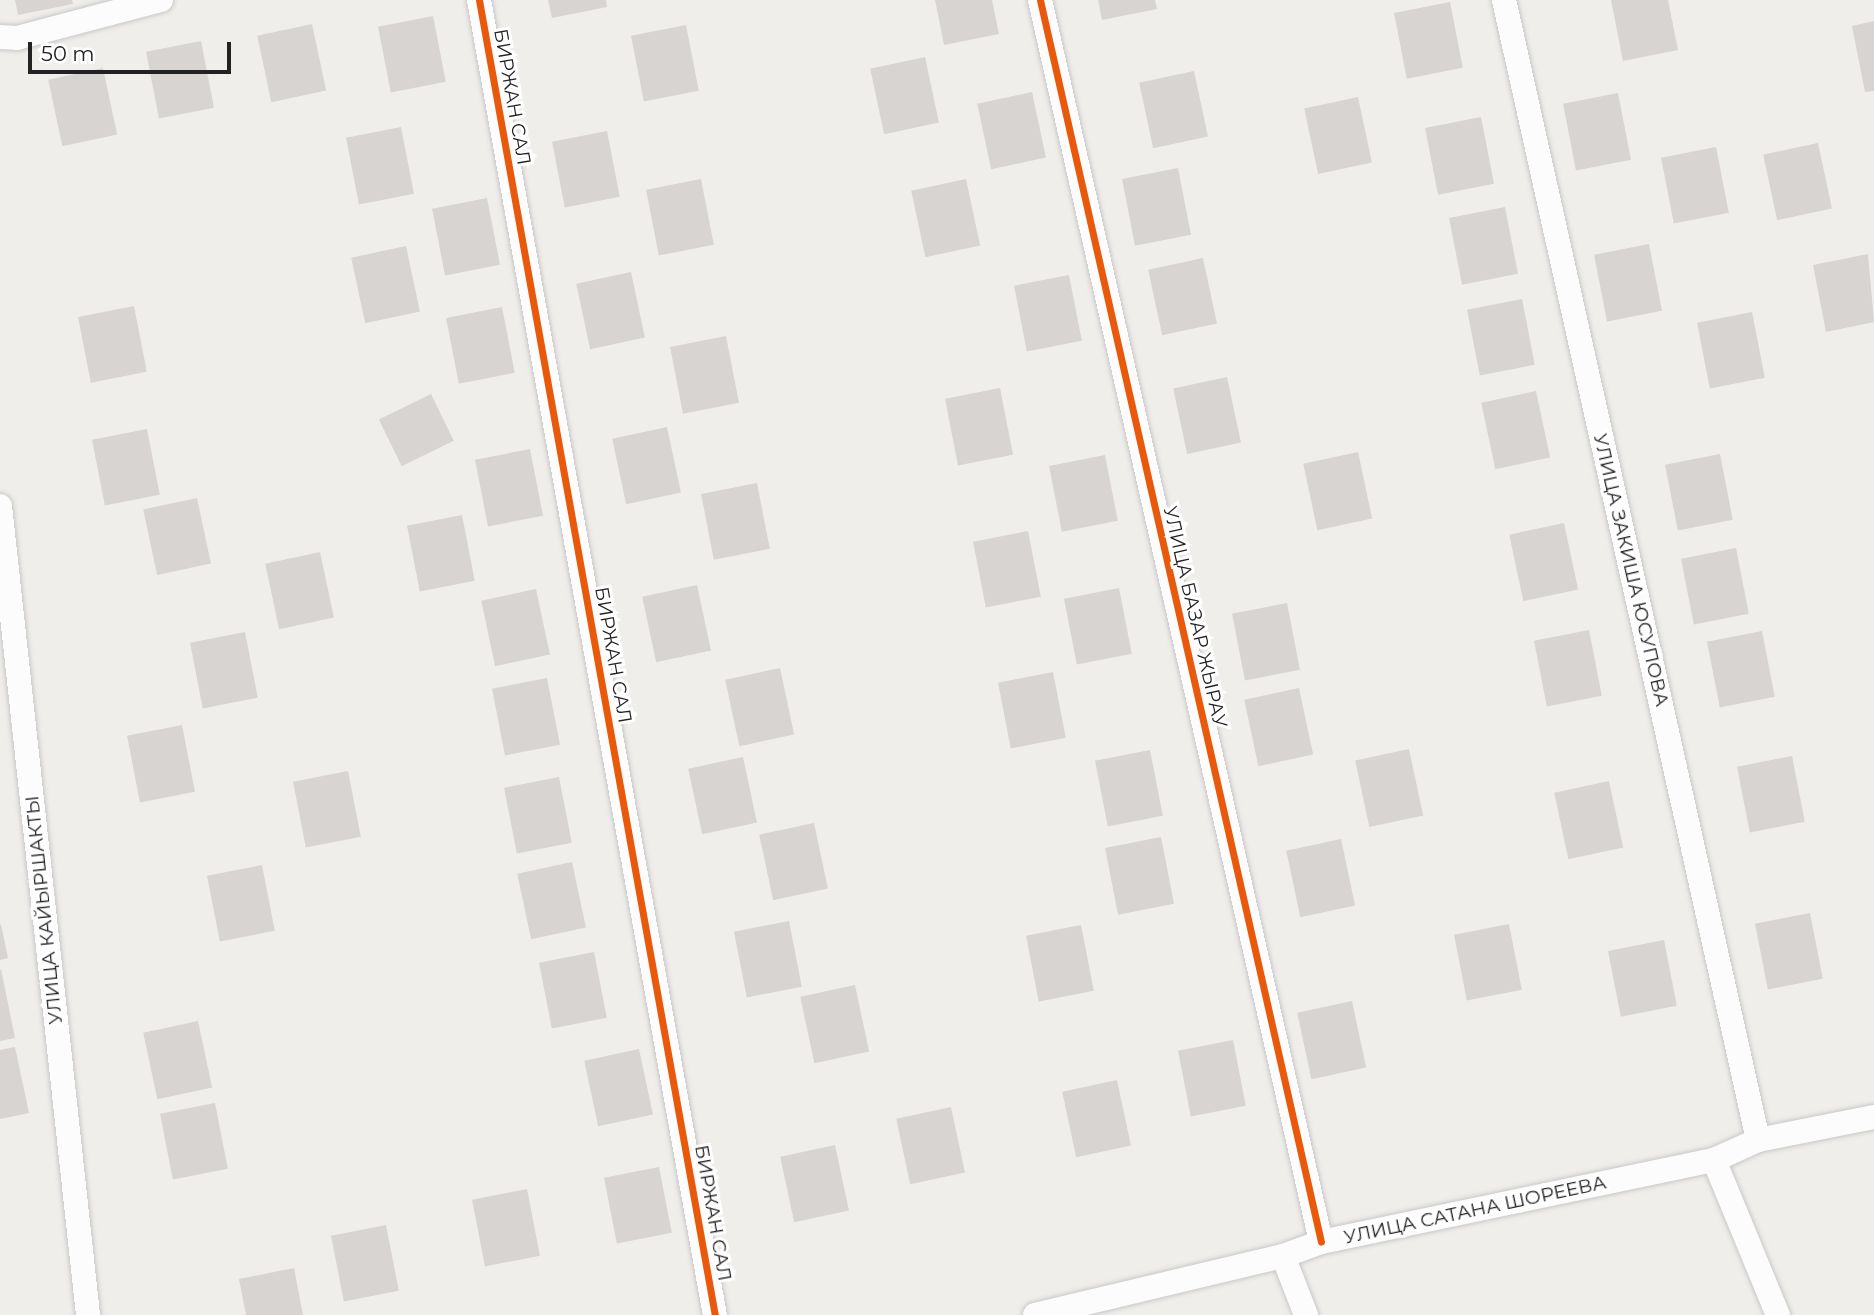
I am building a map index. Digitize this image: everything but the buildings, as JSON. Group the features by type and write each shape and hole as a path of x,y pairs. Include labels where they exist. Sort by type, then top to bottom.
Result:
{"street":[{"path":"0,37 17,37 161,0"},
{"name":"БИРЖАН САЛ","path":"479,0 715,1315"},
{"name":"УЛИЦА БАЗАР ЖЫРАУ","path":"1040,0 1321,1242"},
{"name":"УЛИЦА ЗАКИША ЮСУПОВА","path":"1504,0 1758,1140"},
{"name":"УЛИЦА КАЙЫРШАКТЫ","path":"0,506 88,1315"},
{"name":"УЛИЦА САТАНА ШОРЕЕВА","path":"1035,1315 1283,1256 1321,1242 1714,1160 1758,1140 1874,1117"},
{"path":"1714,1160 1778,1315"},
{"path":"1283,1256 1306,1315"}],"cycle path":[{"path":"479,0 715,1315"},
{"path":"1040,0 1321,1242"}]}
